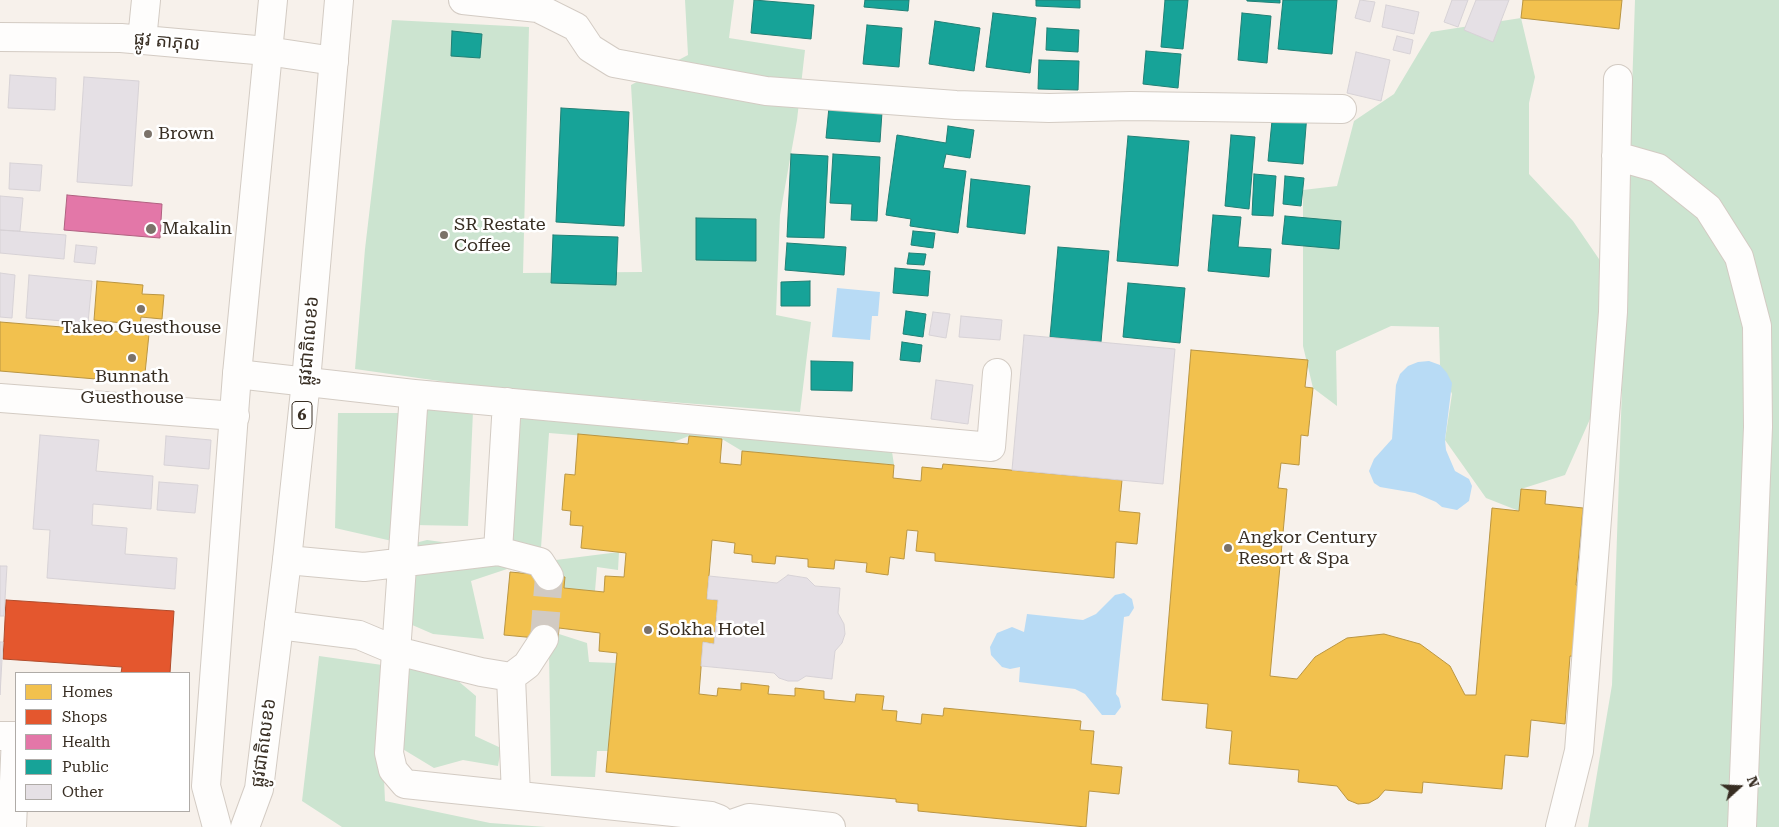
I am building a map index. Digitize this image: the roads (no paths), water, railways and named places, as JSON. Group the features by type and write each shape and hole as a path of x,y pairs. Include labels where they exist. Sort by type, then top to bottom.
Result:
{"main road":[{"path":"142,40 146,0"},
{"path":"217,827 206,786 237,374 273,0"},
{"name":"ផ្លូវជាតិលេខ៦","path":"245,827 259,789 287,560 306,381 339,0"},
{"path":"464,0 538,8 576,27 590,48 614,63 766,91 956,105 1049,108 1131,106 1342,109"},
{"name":"ផ្លូវ តាភុល","path":"0,37 142,40 267,52 334,61"},
{"path":"1560,827 1579,751 1613,312 1618,79"},
{"path":"1616,156 1658,168 1708,208 1739,257 1757,326 1758,427 1742,827"},
{"path":"237,374 414,394 991,447 997,373"},
{"path":"414,394 389,753 393,770 405,784 711,816 719,819 726,826 749,818 831,827"},
{"path":"0,398 235,416"},
{"path":"498,552 507,402"},
{"path":"287,560 364,567 498,552 540,562 550,576"},
{"path":"279,626 359,635 397,651 481,672 511,677 527,666 544,639"},
{"path":"511,677 516,795"},
{"path":"0,736 15,736"},
{"path":"12,827 15,759"}],"water":[{"path":"837,288 880,292 878,316 872,316 870,340 832,337"},
{"path":"1429,361 1440,365 1452,383 1445,440 1446,450 1455,471 1469,479 1472,486 1469,501 1457,510 1442,507 1436,502 1415,493 1380,487 1374,483 1369,471 1374,459 1392,439 1396,385 1400,374 1408,366 1418,362"},
{"path":"1124,593 1132,599 1134,608 1129,616 1124,617 1116,694 1121,707 1115,715 1102,715 1085,694 1075,689 1019,682 1020,667 1010,669 1002,667 991,655 990,647 997,633 1012,627 1024,632 1027,614 1083,620 1096,614 1115,595"}],"tunnel":[{"path":"544,639 549,576"}],"place":[{"name":"Brown","path":"148,134"},
{"name":"Makalin","path":"151,229"},
{"name":"SR Restate Coffee","path":"444,235"},
{"name":"Takeo Guesthouse","path":"141,309"},
{"name":"Bunnath Guesthouse","path":"132,358"},
{"name":"Angkor Century Resort & Spa","path":"1228,548"},
{"name":"Sokha Hotel","path":"648,630"}]}
